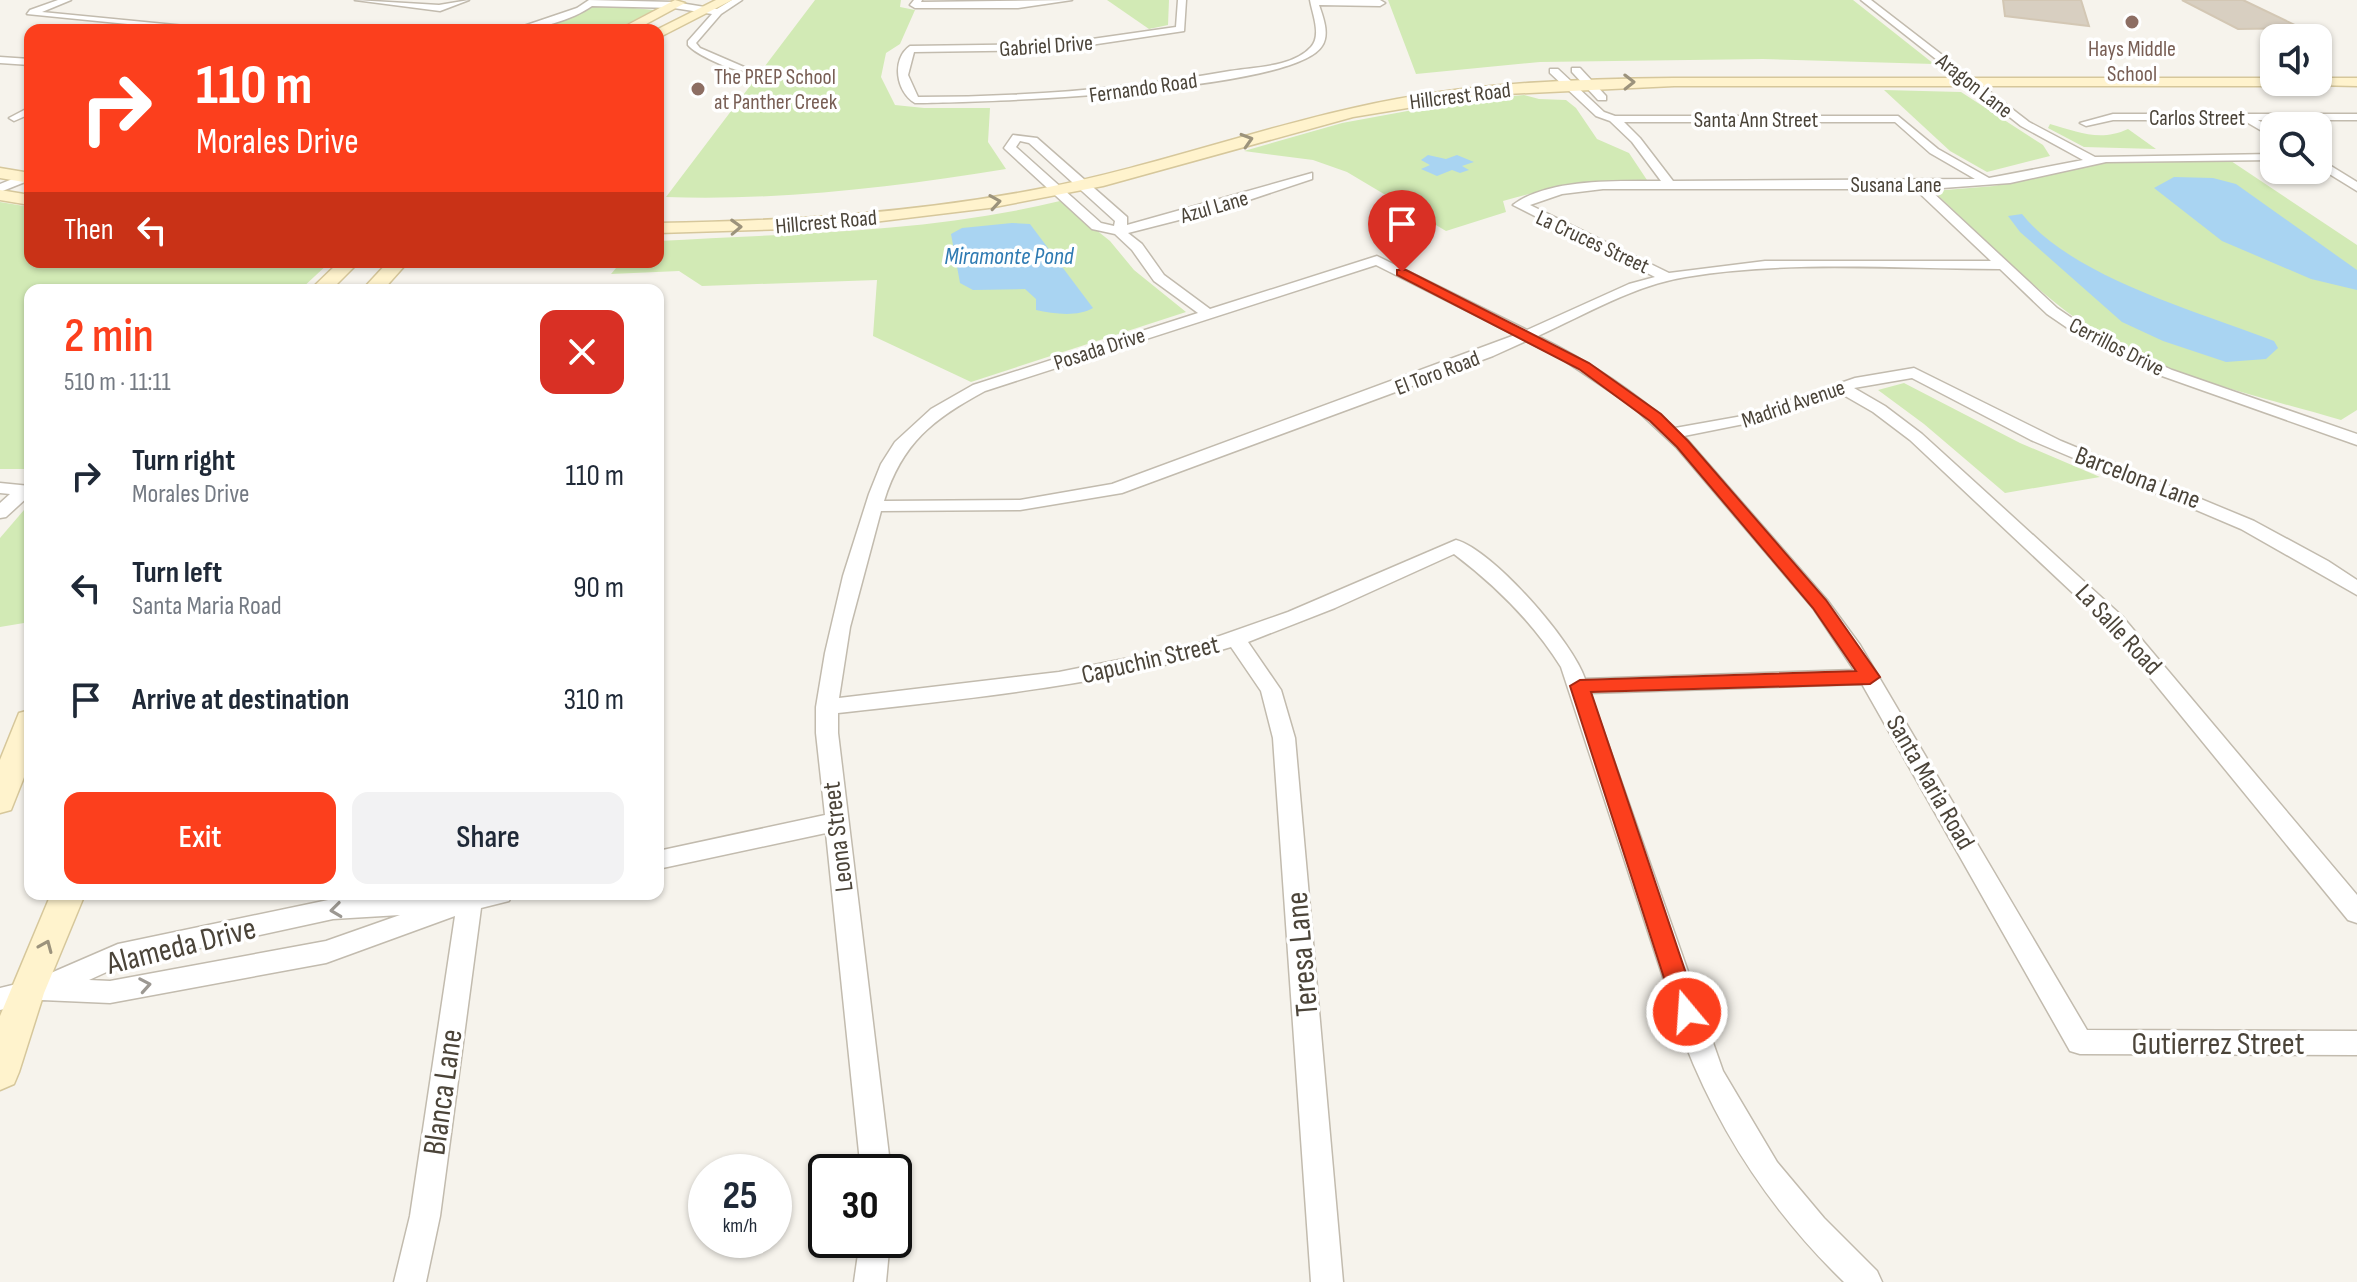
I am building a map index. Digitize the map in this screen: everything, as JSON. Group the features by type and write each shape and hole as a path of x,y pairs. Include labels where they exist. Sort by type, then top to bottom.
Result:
{"street":[{"path":"67,0 32,14 150,24"},
{"path":"359,0 440,8 465,0"},
{"path":"664,31 726,0"},
{"path":"738,0 718,12 694,36 691,46 746,70"},
{"path":"917,2 1018,5 1068,0"},
{"name":"Gabriel Drive","path":"915,100 900,70 910,49 1057,47 1181,29 1182,0"},
{"name":"Aragon Lane","path":"1865,0 2033,129 2092,160"},
{"path":"539,24 593,1 675,2 718,12"},
{"path":"1314,1 1380,3"},
{"name":"Fernando Road","path":"915,100 1016,119 1128,91 1290,62 1306,55 1320,43 1314,1"},
{"path":"636,24 675,2"},
{"path":"2,61 24,62"},
{"path":"2180,69 2201,82"},
{"name":"Hillcrest Road","path":"1386,89 1576,70 2260,69"},
{"path":"2332,69 2357,69"},
{"path":"1576,70 1586,84 1617,113 1614,119"},
{"path":"1554,71 1600,114 1614,119 1645,150 1669,184"},
{"name":"Hillcrest Road","path":"664,228 860,219 981,204 1082,185 1363,109 1462,93 1568,84 2260,82"},
{"path":"2332,82 2357,82"},
{"path":"24,113 14,118 24,121"},
{"name":"Carlos Street","path":"2086,123 2113,117 2357,117"},
{"path":"2245,117 2260,126"},
{"path":"1016,119 1065,171 1122,220 1119,231"},
{"path":"1016,119 1010,148 1097,226 1119,231 1137,247 1159,278 1208,314"},
{"name":"Santa Ann Street","path":"1614,119 1898,119 1934,151 1988,182"},
{"name":"Susana Lane","path":"1519,205 1548,194 1588,186 1988,182 2092,160 2137,156 2260,157"},
{"path":"1020,179 1086,166"},
{"path":"2332,171 2357,187"},
{"path":"0,173 24,176"},
{"name":"Azul Lane","path":"1119,231 1218,206 1308,176"},
{"path":"0,188 24,179"},
{"name":"Cerrillos Drive","path":"1918,185 2065,321 2109,348 2156,369 2357,440"},
{"path":"0,195 24,199"},
{"name":"Hillcrest Road","path":"670,210 819,205"},
{"name":"La Cruces Street","path":"1519,205 1666,277"},
{"name":"Posada Drive","path":"874,506 887,468 902,444 949,404 1012,376 1377,260"},
{"name":"Santa Maria Road","path":"1377,260 1601,376 1672,433 1820,604 1870,677 2080,1042"},
{"name":"El Toro Road","path":"874,506 1020,505 1116,489 1477,357 1634,287 1666,277 1703,270 1765,265 2003,265"},
{"path":"326,284 344,268"},
{"path":"378,284 393,268"},
{"name":"Madrid Avenue","path":"1672,433 1761,416 1840,387 1895,373 1914,373"},
{"name":"Barcelona Lane","path":"1914,373 2053,444 2248,523 2310,557 2357,589"},
{"name":"La Salle Road","path":"1840,387 1905,428 2115,621 2357,913"},
{"path":"0,488 24,490"},
{"path":"0,513 24,491"},
{"name":"Leona Street","path":"874,506 840,616 827,707 828,761 874,1154"},
{"name":"Capuchin Street","path":"827,707 1077,676 1160,660 1236,639 1294,618 1456,546 1504,583 1535,614 1560,649 1580,686"},
{"name":"Teresa Lane","path":"1236,639 1271,690 1284,738 1327,1282"},
{"path":"1866,1282 1782,1194 1722,1100 1697,1041 1580,686 1870,677"},
{"path":"0,801 24,737"},
{"path":"664,859 835,822"},
{"path":"0,1072 22,994 65,900"},
{"name":"Alameda Drive","path":"22,994 110,992 326,952 470,900"},
{"name":"Alameda Drive","path":"22,994 118,955 333,909 470,900"},
{"name":"Blanca Lane","path":"410,1282 425,1216 470,900"},
{"name":"Gutierrez Street","path":"2080,1042 2357,1043"},
{"path":"870,1282 873,1258"}],"green space":[{"path":"815,0 901,0 900,7 915,10 900,44 886,53 881,77 895,105 990,108 988,142 1006,169 837,191 751,197 666,197"},
{"path":"1107,0 1169,0 1168,25 1149,29"},
{"path":"1388,0 1853,0 1934,64 1763,59 1540,62 1416,74"},
{"path":"593,4 654,10 627,24 540,24"},
{"path":"1884,90 1961,92 2043,145 2050,156 1987,172 1950,151"},
{"path":"1524,95 1566,100 1576,108 1597,139 1629,153 1647,180 1574,186 1522,196 1503,201 1506,212 1446,231 1347,172 1313,160 1244,151 1342,123 1462,101"},
{"path":"2050,124 2098,135 2128,129 2156,149 2084,147 2048,128"},
{"path":"2228,159 2260,180 2260,184 2266,184 2357,245 2357,410 2341,420 2188,375 2130,352 2059,306 1933,191 1994,186 2114,161"},
{"path":"1060,201 1110,241 1134,270 1186,312 971,382 873,336 877,280 702,286 679,271 611,274 616,268 664,268 664,241 911,226 1011,212"},
{"path":"0,202 24,206 24,268 324,268 306,284 24,284 24,469 0,469"},
{"path":"1904,383 2020,443 2100,477 2005,493 1924,424 1878,390"},
{"path":"24,510 24,623 0,627 0,538"}],"water":[{"path":"1428,155 1446,159 1457,155 1474,162 1462,166 1469,170 1460,173 1452,170 1437,176 1421,169 1430,165 1421,160"},
{"path":"2174,177 2213,178 2236,184 2357,270 2357,290 2311,279 2222,241 2154,188"},
{"path":"2022,214 2044,236 2104,274 2174,305 2274,341 2278,348 2266,359 2226,362 2163,341 2122,322 2020,232 2008,216"},
{"name":"Miramonte Pond","path":"1030,224 1093,308 1073,314 1036,310 1036,299 1025,289 973,290 960,283 951,234 962,228"}],"building":[{"path":"2003,0 2081,0 2089,26 2005,16"},
{"path":"2182,0 2243,0 2293,24 2260,24 2260,29 2238,29"}],"place":[{"name":"Hays Middle School","path":"2132,22"},
{"name":"The PREP School at Panther Creek","path":"698,89"}],"route":[{"path":"1402,272 1584,366 1620,389 1656,418 1683,444 1820,604 1870,677 1580,686 1687,1012"}]}
